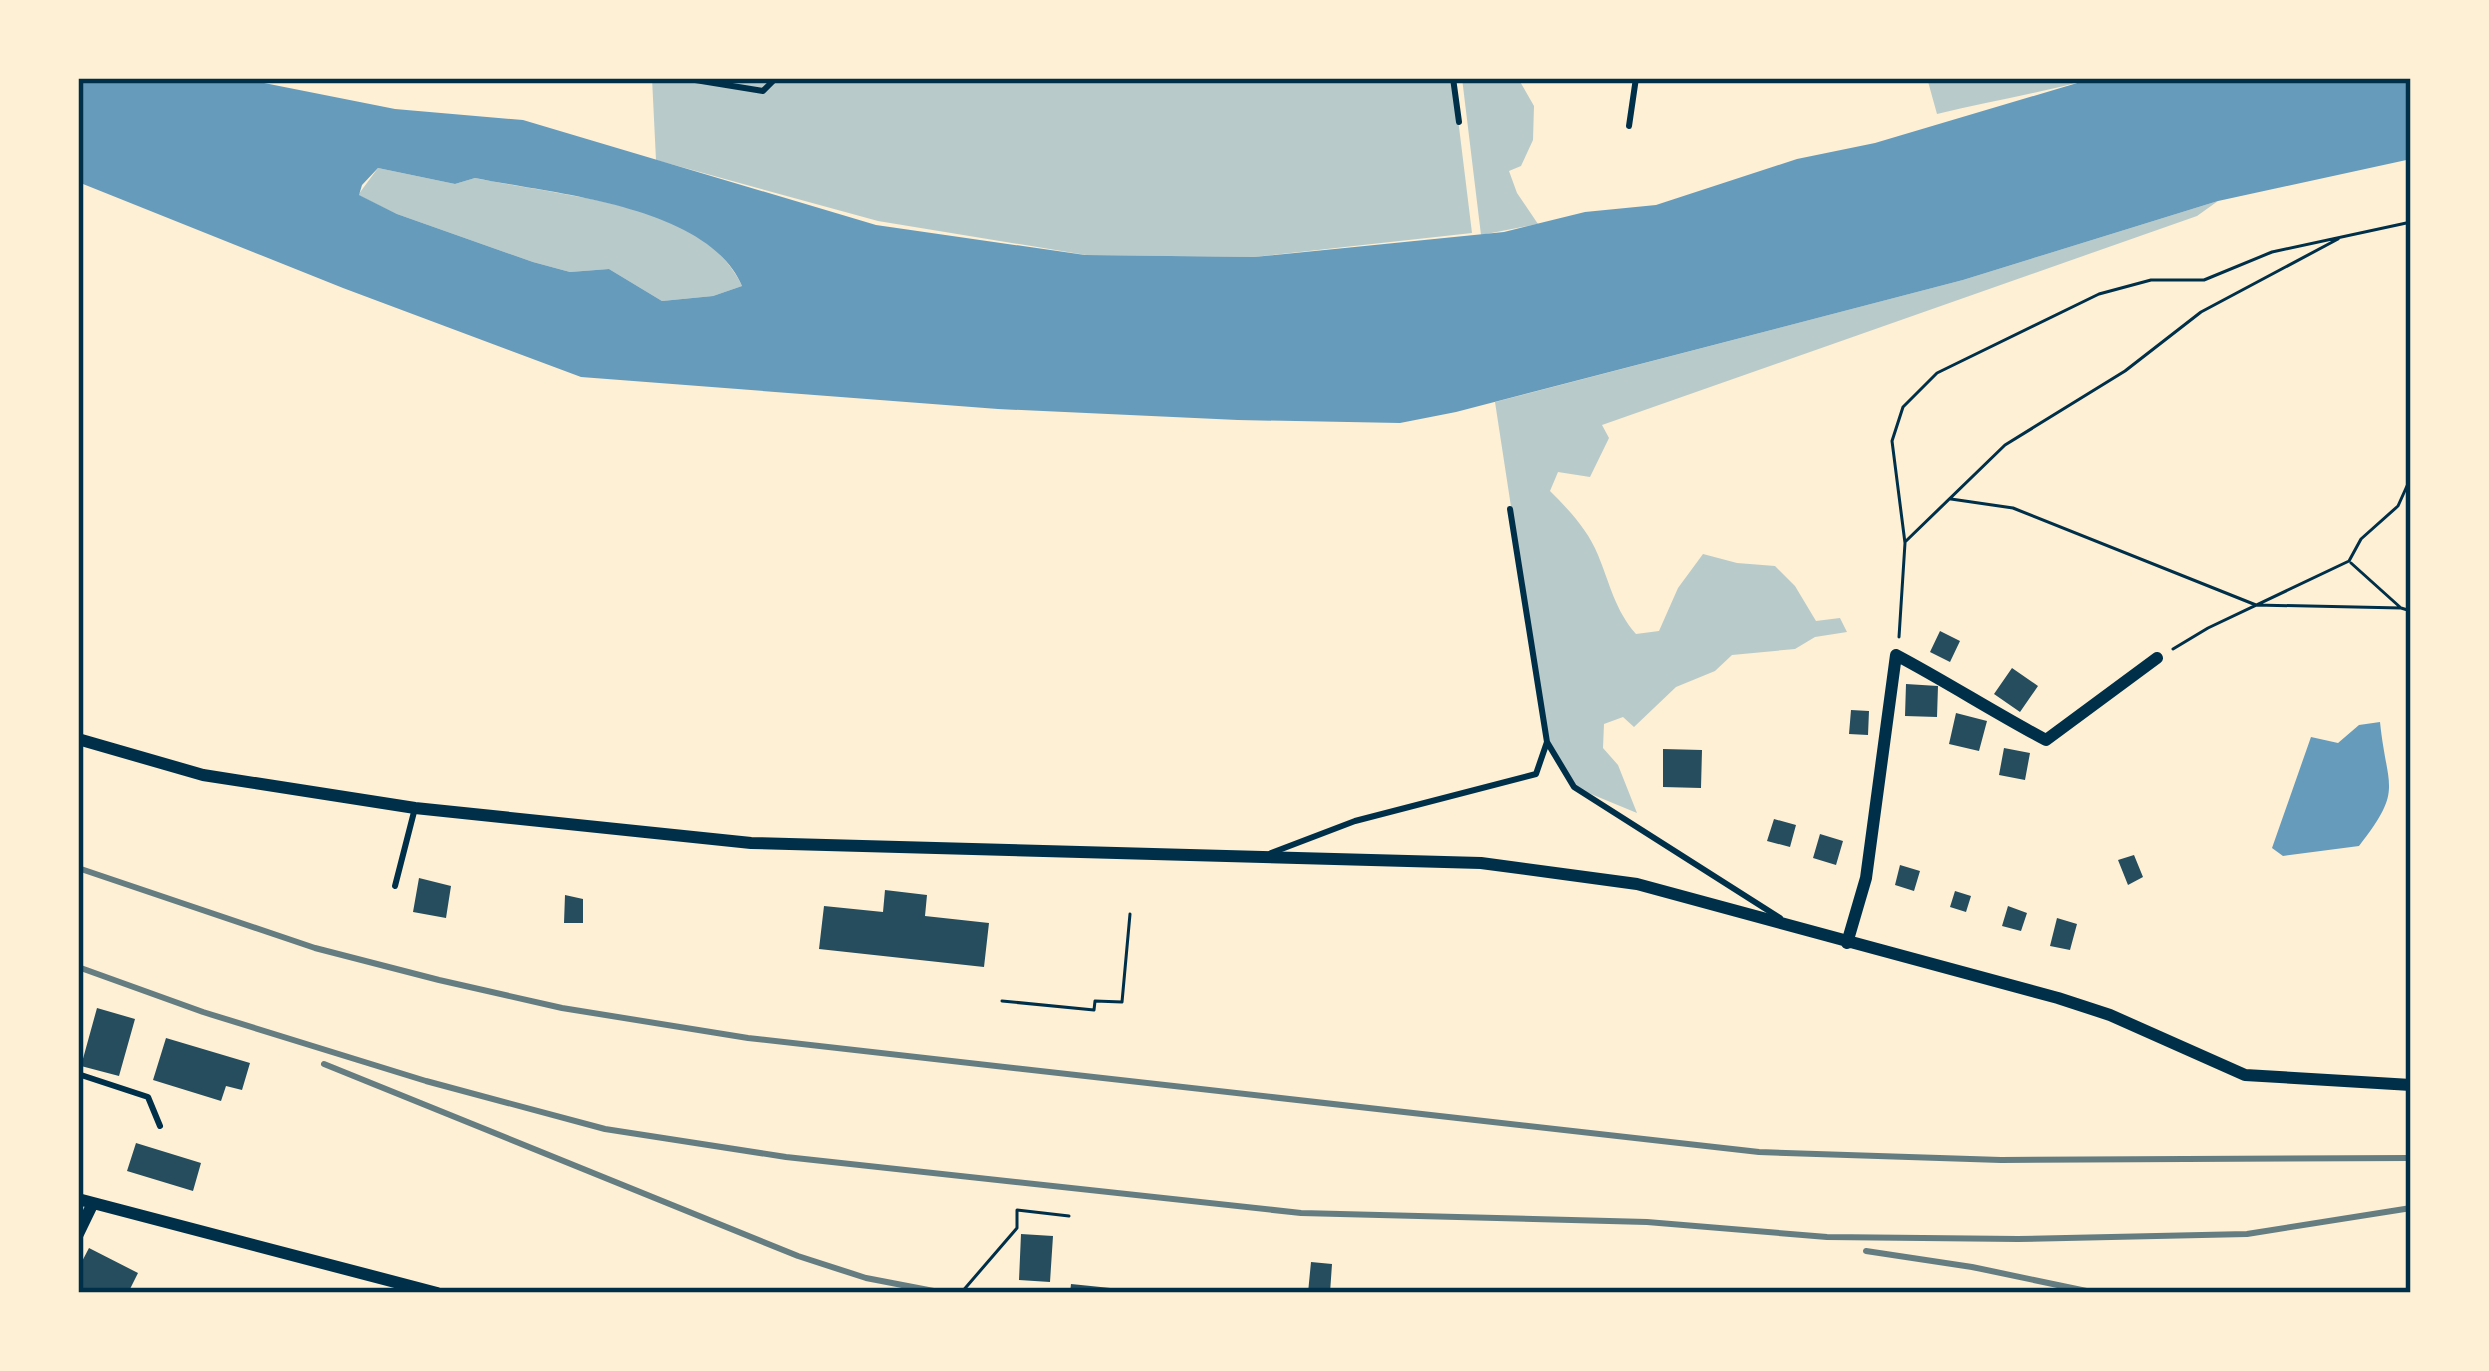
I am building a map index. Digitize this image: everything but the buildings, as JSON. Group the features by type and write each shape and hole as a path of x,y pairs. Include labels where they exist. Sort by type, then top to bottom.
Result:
{"street":[{"path":"1847,943 1866,878 1896,655 2046,740 2157,658"},
{"path":"78,739 203,775 415,808 751,843 1481,863 1636,884 2110,1015 2246,1075 2411,1085"},
{"path":"78,1199 437,1293"},
{"path":"78,1234 93,1202"}],"lane":[{"path":"683,78 763,91 776,78"},
{"path":"1454,78 1459,122"},
{"path":"1629,126 1636,78"},
{"path":"1510,509 1547,742 1574,787 1802,932"},
{"path":"1257,858 1355,820 1536,774 1547,742"},
{"path":"395,886 415,808"},
{"path":"78,1074 148,1096 160,1126"}],"path":[{"path":"1896,655 1905,543 1892,441 1903,407 1937,373 2099,294 2151,280 2204,280 2272,253 2411,222"},
{"path":"1905,543 2005,445 2125,370 2201,312 2342,236"},
{"path":"2157,658 2349,561 2361,539 2398,506 2411,477"},
{"path":"1949,499 2013,508 2256,605 2411,610"},
{"path":"2349,561 2401,608"},
{"path":"1002,1001 1094,1010 1095,1001 1122,1002 1130,914"},
{"path":"961,1293 1017,1228 1017,1210 1070,1216"}],"shaded area":[{"path":"652,78 1453,78 1472,233 1254,257 1086,255 878,221 656,160"},
{"path":"1462,78 1518,78 1534,106 1533,140 1521,166 1509,171 1538,224 1481,235"},
{"path":"1927,78 2094,78 1937,114"},
{"path":"378,168 455,184 475,178 587,198 669,220 700,235 742,286 713,296 662,301 609,269 570,272 533,262 397,214 358,195"},
{"path":"2218,201 2197,216 1602,425 1609,438 1590,477 1558,472 1550,491 1589,537 1618,606 1636,634 1659,631 1678,588 1703,554 1775,566 1795,586 1816,621 1840,618 1847,632 1815,637 1795,649 1732,655 1715,671 1676,687 1634,727 1623,717 1604,724 1603,748 1618,765 1637,813 1574,787 1547,742 1495,402 1963,280"}],"water":[{"path":"78,78 239,78 395,109 523,120 876,225 1085,255 1254,257 1504,232 1585,212 1656,205 1797,159 1875,143 2094,78 2411,78 2411,159 2218,201 1963,280 1400,423 998,409 581,377 78,182","holes":["378,168 455,184 475,178 585,198 663,220 697,237 724,259 742,286 713,296 662,301 609,269 570,272 533,262 397,214 359,195"]},
{"path":"2380,722 2389,788 2382,812 2359,846 2283,856 2272,848 2311,737 2338,743 2359,725"}],"railway":[{"path":"78,868 315,948 439,980 562,1008 748,1038 1759,1152 2001,1160 2411,1158"},
{"path":"78,967 203,1012 426,1081 605,1129 786,1157 1301,1213 1647,1222 1827,1237 2018,1239 2247,1234 2411,1208"},
{"path":"324,1064 798,1256 866,1278 944,1293"},
{"path":"1866,1251 2096,1293"}]}
